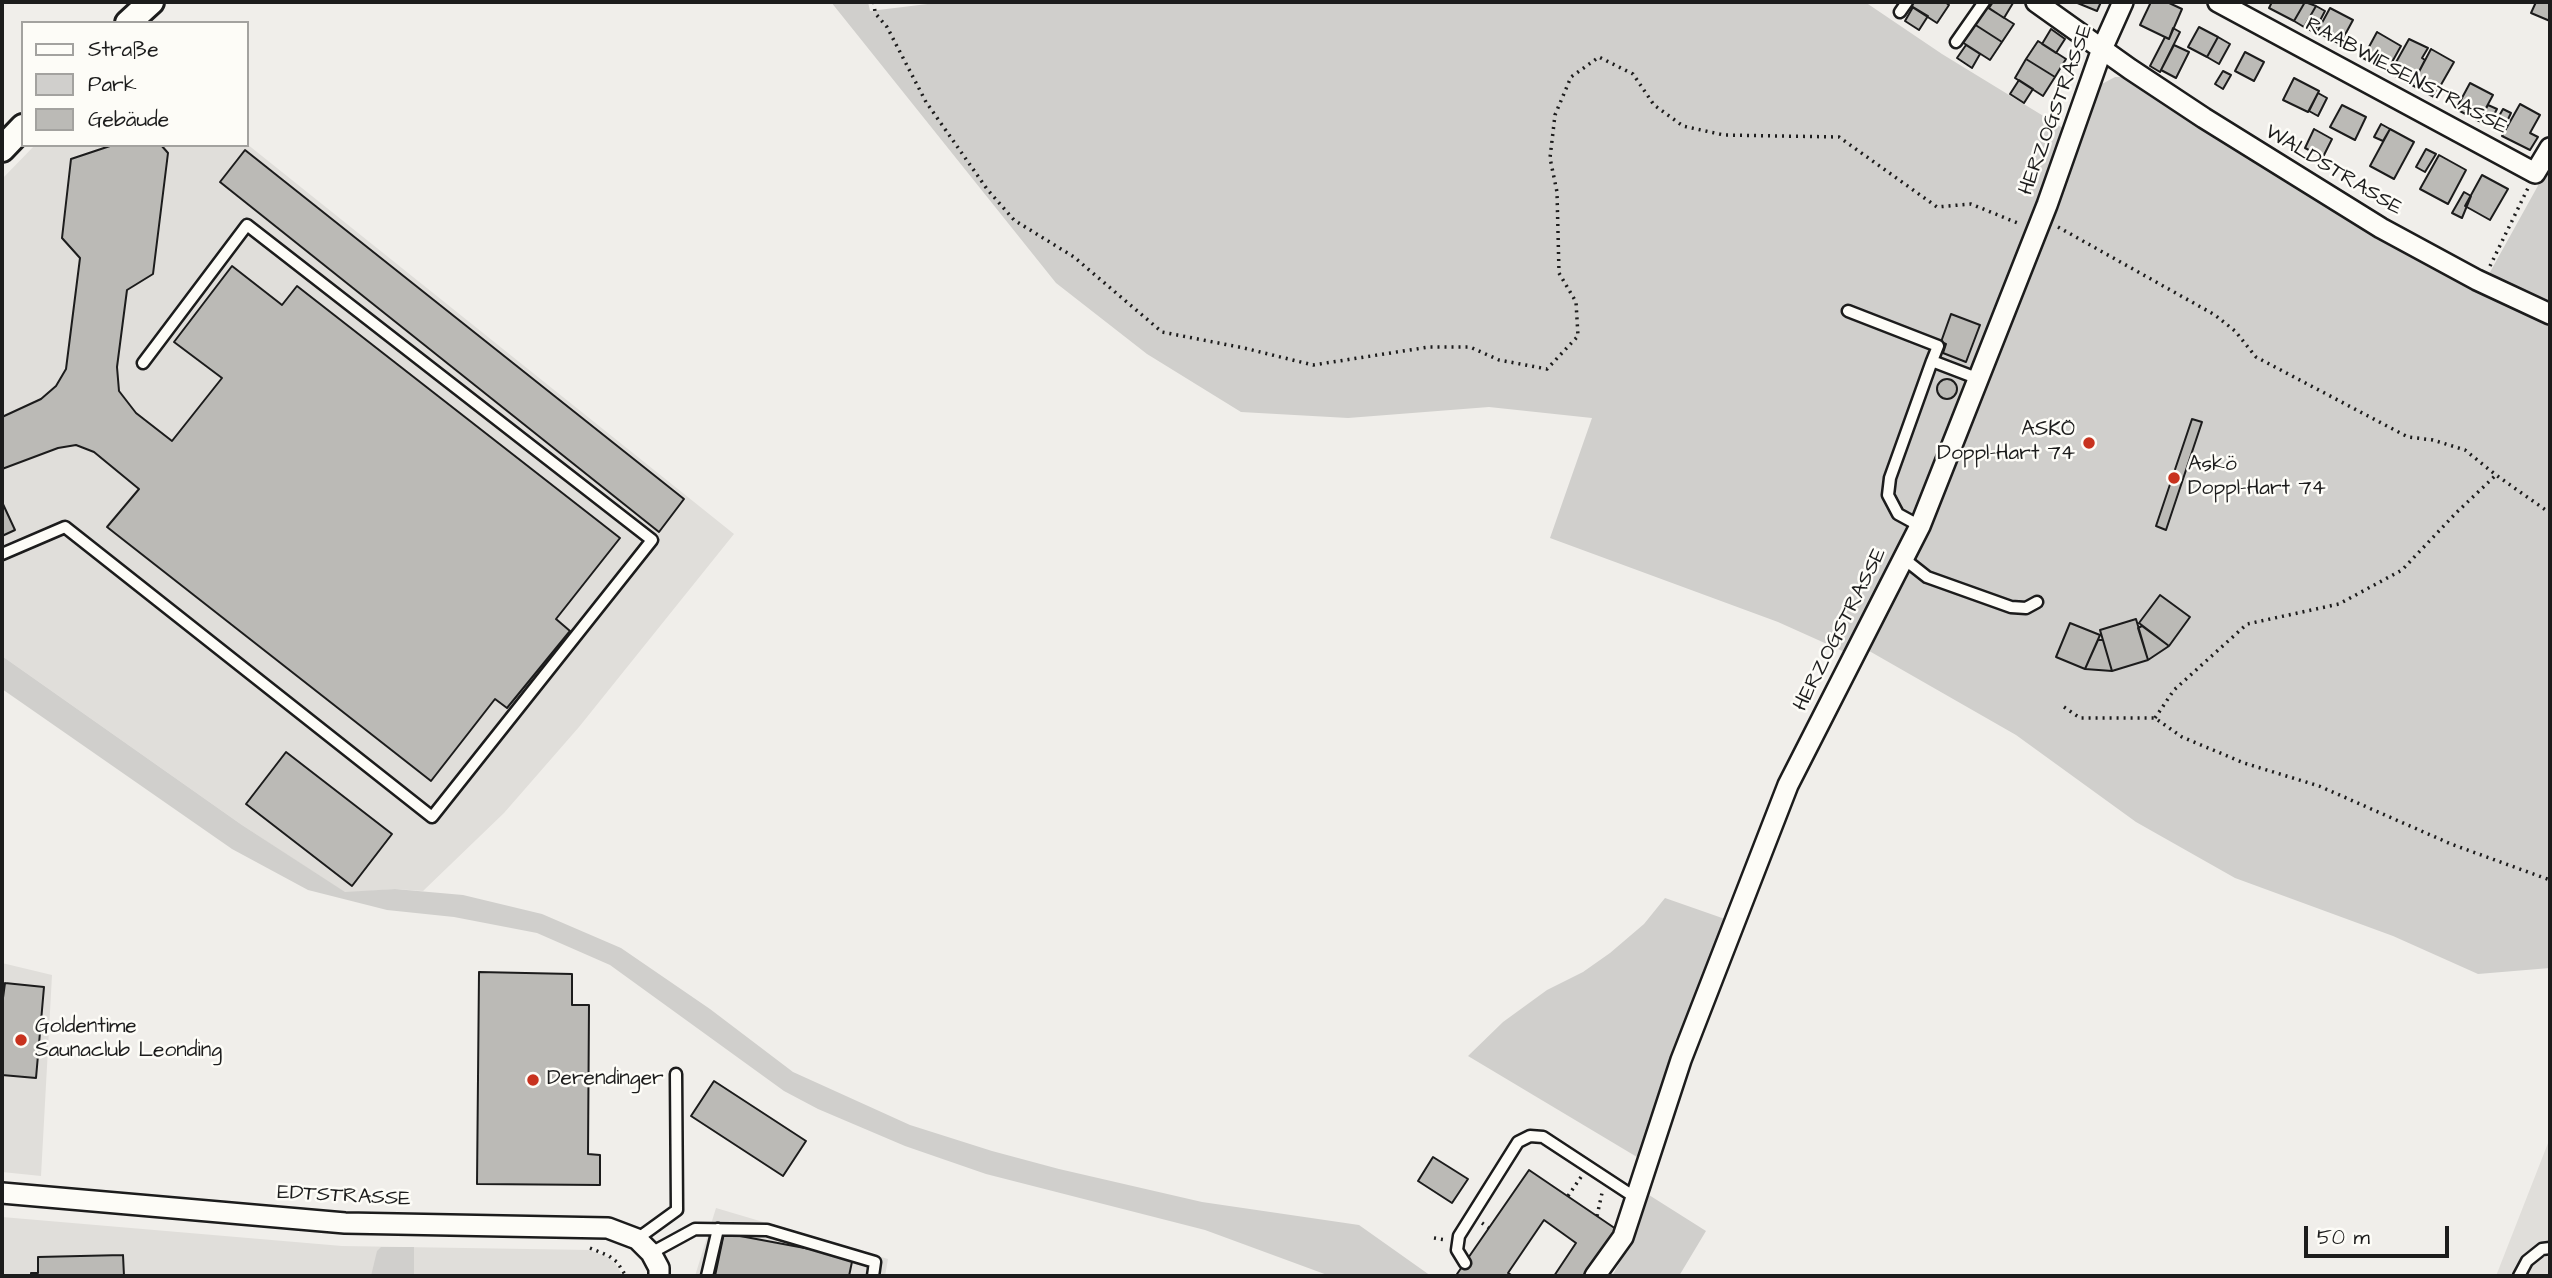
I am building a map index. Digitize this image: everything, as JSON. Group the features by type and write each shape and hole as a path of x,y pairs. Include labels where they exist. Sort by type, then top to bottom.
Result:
{"street":[{"path":"130,21 151,2"},
{"name":"WALDSTRASSE","path":"2036,2 2204,118 2381,228 2482,282 2550,314"},
{"name":"HERZOGSTRASSE","path":"1595,1276 1623,1237 1681,1060 1788,785 1920,526 2039,224 2102,49 2123,2"},
{"name":"RAABWIESENSTRASSE","path":"2218,2 2535,173"},
{"path":"2,149 21,129"},
{"path":"2535,173 2550,149"},
{"name":"EDTSTRASSE","path":"2,1193 345,1223 608,1228 645,1246"},
{"path":"645,1246 659,1268 659,1276"}],"lane":[{"path":"1900,12 1907,2"},
{"path":"1956,42 1984,2"},
{"path":"2,554 65,527 432,817 652,540 247,225 143,363"},
{"path":"1848,311 1938,346 1890,478 1888,495 1898,514 1920,526"},
{"path":"1932,361 1979,379"},
{"path":"1903,558 1927,578 2011,607 2025,608 2037,602"},
{"path":"645,1246 677,1210 676,1073"},
{"path":"1465,1262 1457,1250 1459,1236 1518,1142 1530,1136 1543,1136 1637,1198"},
{"path":"645,1246 695,1229 766,1230 875,1262 873,1276"},
{"path":"707,1276 719,1229"},
{"path":"2519,1276 2527,1261 2542,1249 2550,1248"}],"path":[{"path":"874,2 875,13 887,27 926,102 987,189 1014,220 1074,257 1162,332 1312,365 1429,348 1470,347 1499,360 1547,369 1578,336 1576,302 1559,273 1557,192 1550,158 1555,116 1571,77 1599,57 1633,74 1654,105 1683,126 1724,135 1839,137 1937,207 1971,204 2039,224 2215,315 2235,331 2256,357 2408,437 2433,440 2465,450 2550,513"},
{"path":"2482,282 2535,173"},
{"path":"2155,718 2174,690 2247,624 2339,604 2402,570 2496,475"},
{"path":"2064,708 2080,718 2155,718 2182,737 2232,758 2319,786 2451,844 2550,880"},
{"path":"1568,1196 1588,1166"},
{"path":"1597,1216 1606,1178"}],"shaded area":[{"path":"248,145 734,534 579,727 504,813 423,891 395,889 345,893 242,825 2,656 2,179 33,147 248,147"},
{"path":"2,963 52,975 41,1176 2,1172"},
{"path":"2550,1138 2550,1276 2496,1276"},
{"path":"716,1208 888,1259 885,1276 695,1276"},
{"path":"2,1217 342,1246 589,1250 608,1257 623,1276 2,1276"}],"green space":[{"path":"831,2 868,2 870,11 944,2 1865,2 1942,54 2063,128 2002,297 2098,86 2115,77 2122,77 2383,242 2479,292 2550,164 2550,968 2478,974 2393,936 2235,878 2136,822 2016,735 1864,648 1914,523 1847,653 1778,622 1550,538 1592,418 1489,407 1348,418 1241,412 1147,354 1056,283"},
{"path":"2,656 242,825 345,892 395,889 463,895 542,914 621,948 710,1009 793,1072 910,1125 1059,1169 1202,1202 1359,1225 1431,1276 1330,1276 1205,1230 986,1174 905,1146 818,1109 784,1091 610,965 537,933 454,917 387,910 308,890 232,849 2,689"},
{"path":"1665,898 1725,919 1642,1160 1468,1056 1503,1022 1547,990 1583,972 1610,953 1644,924"},
{"path":"1649,1195 1706,1231 1679,1276 1612,1276 1638,1230"},
{"path":"381,1247 414,1247 414,1276 371,1276 377,1251"}],"building":[{"path":"1911,2 1945,2 1949,5 1937,23 1909,5"},
{"path":"1993,2 2013,3 2004,18 1989,8"},
{"path":"2075,2 2101,2 2097,11"},
{"path":"2151,2 2167,2 2182,9 2169,39 2140,25"},
{"path":"2272,2 2305,2 2294,21 2269,8"},
{"path":"2305,2 2316,6 2304,27 2294,21"},
{"path":"2536,2 2550,2 2550,21 2531,13"},
{"path":"1985,6 2014,24 2002,42 1974,24"},
{"path":"2316,6 2325,11 2314,32 2304,27"},
{"path":"1913,7 1928,16 1919,30 1905,21"},
{"path":"2330,8 2353,20 2340,44 2317,32"},
{"path":"1974,24 2002,42 1990,60 1962,42"},
{"path":"2199,27 2218,37 2207,57 2188,47"},
{"path":"2173,28 2180,32 2160,72 2150,66 2165,37 2169,39"},
{"path":"2051,29 2065,39 2056,53 2042,44"},
{"path":"2377,32 2401,46 2387,71 2363,58"},
{"path":"2218,37 2230,44 2219,64 2207,57"},
{"path":"2409,39 2428,48 2412,85 2390,73"},
{"path":"2038,41 2066,59 2055,77 2026,59"},
{"path":"1966,45 1980,54 1972,68 1957,58"},
{"path":"2174,45 2189,52 2176,78 2161,70"},
{"path":"2431,49 2454,62 2434,97 2412,85"},
{"path":"2245,52 2264,62 2254,81 2235,71"},
{"path":"2026,59 2055,77 2043,96 2015,78"},
{"path":"2223,71 2231,75 2223,89 2215,84"},
{"path":"2294,78 2319,91 2308,112 2283,100"},
{"path":"2019,80 2033,89 2024,103 2010,94"},
{"path":"2470,83 2493,95 2479,121 2456,109"},
{"path":"2318,93 2327,98 2318,116 2309,111"},
{"path":"2520,104 2540,115 2530,133 2538,137 2530,150 2502,136"},
{"path":"2342,105 2366,117 2355,140 2330,127"},
{"path":"2488,105 2497,109 2488,126 2479,121"},
{"path":"2503,109 2511,113 2503,130 2494,125"},
{"path":"2381,124 2390,129 2383,141 2374,137"},
{"path":"2314,129 2332,139 2323,157 2305,148"},
{"path":"2390,129 2414,142 2394,179 2370,166"},
{"path":"107,147 163,147 168,153 153,274 127,290 117,367 119,391 136,413 172,441 222,378 174,342 232,266 282,305 297,286 620,538 556,619 570,631 507,708 495,699 431,781 107,527 139,489 94,452 76,445 58,448 2,469 2,417 41,399 56,386 66,369 80,258 62,238 71,159"},
{"path":"2426,149 2436,154 2425,172 2416,167"},
{"path":"245,150 684,499 659,532 220,182"},
{"path":"2439,155 2466,170 2448,204 2420,189"},
{"path":"2482,175 2508,189 2490,220 2465,206"},
{"path":"2464,192 2471,196 2462,218 2452,213"},
{"path":"1951,314 1980,325 1966,362 1943,353 1946,344 1941,342"},
{"path":"1947,379 1954,382 1957,389 1954,396 1947,399 1940,396 1937,389 1940,382"},
{"path":"2192,419 2202,422 2166,530 2156,526"},
{"path":"2,502 15,530 2,536"},
{"path":"2160,595 2190,617 2169,646 2139,623"},
{"path":"2136,619 2148,660 2112,671 2100,630"},
{"path":"2070,623 2100,635 2085,669 2056,657"},
{"path":"2142,626 2169,646 2148,660 2138,628"},
{"path":"2098,640 2103,640 2112,671 2085,669"},
{"path":"286,752 392,834 352,886 246,804"},
{"name":"Derendinger","path":"479,972 572,974 572,1005 589,1005 588,1154 600,1155 600,1185 477,1184"},
{"name":"Goldentime Saunaclub Leonding","path":"5,983 44,987 36,1078 2,1075 2,1005"},
{"path":"714,1081 806,1141 783,1176 691,1116"},
{"path":"1433,1157 1468,1179 1452,1203 1418,1181"},
{"path":"1529,1170 1616,1229 1583,1276 1554,1276 1576,1243 1544,1220 1508,1273 1513,1276 1457,1274"},
{"path":"724,1233 853,1257 849,1276 715,1276"},
{"path":"123,1255 124,1276 31,1276 31,1273 38,1273 38,1257"}],"place":[{"name":"ASKÖ Doppl-Hart 74","path":"2089,443"},
{"name":"Askö Doppl-Hart 74","path":"2174,478"},
{"name":"Goldentime Saunaclub Leonding","path":"21,1040"},
{"name":"Derendinger","path":"533,1080"}]}
